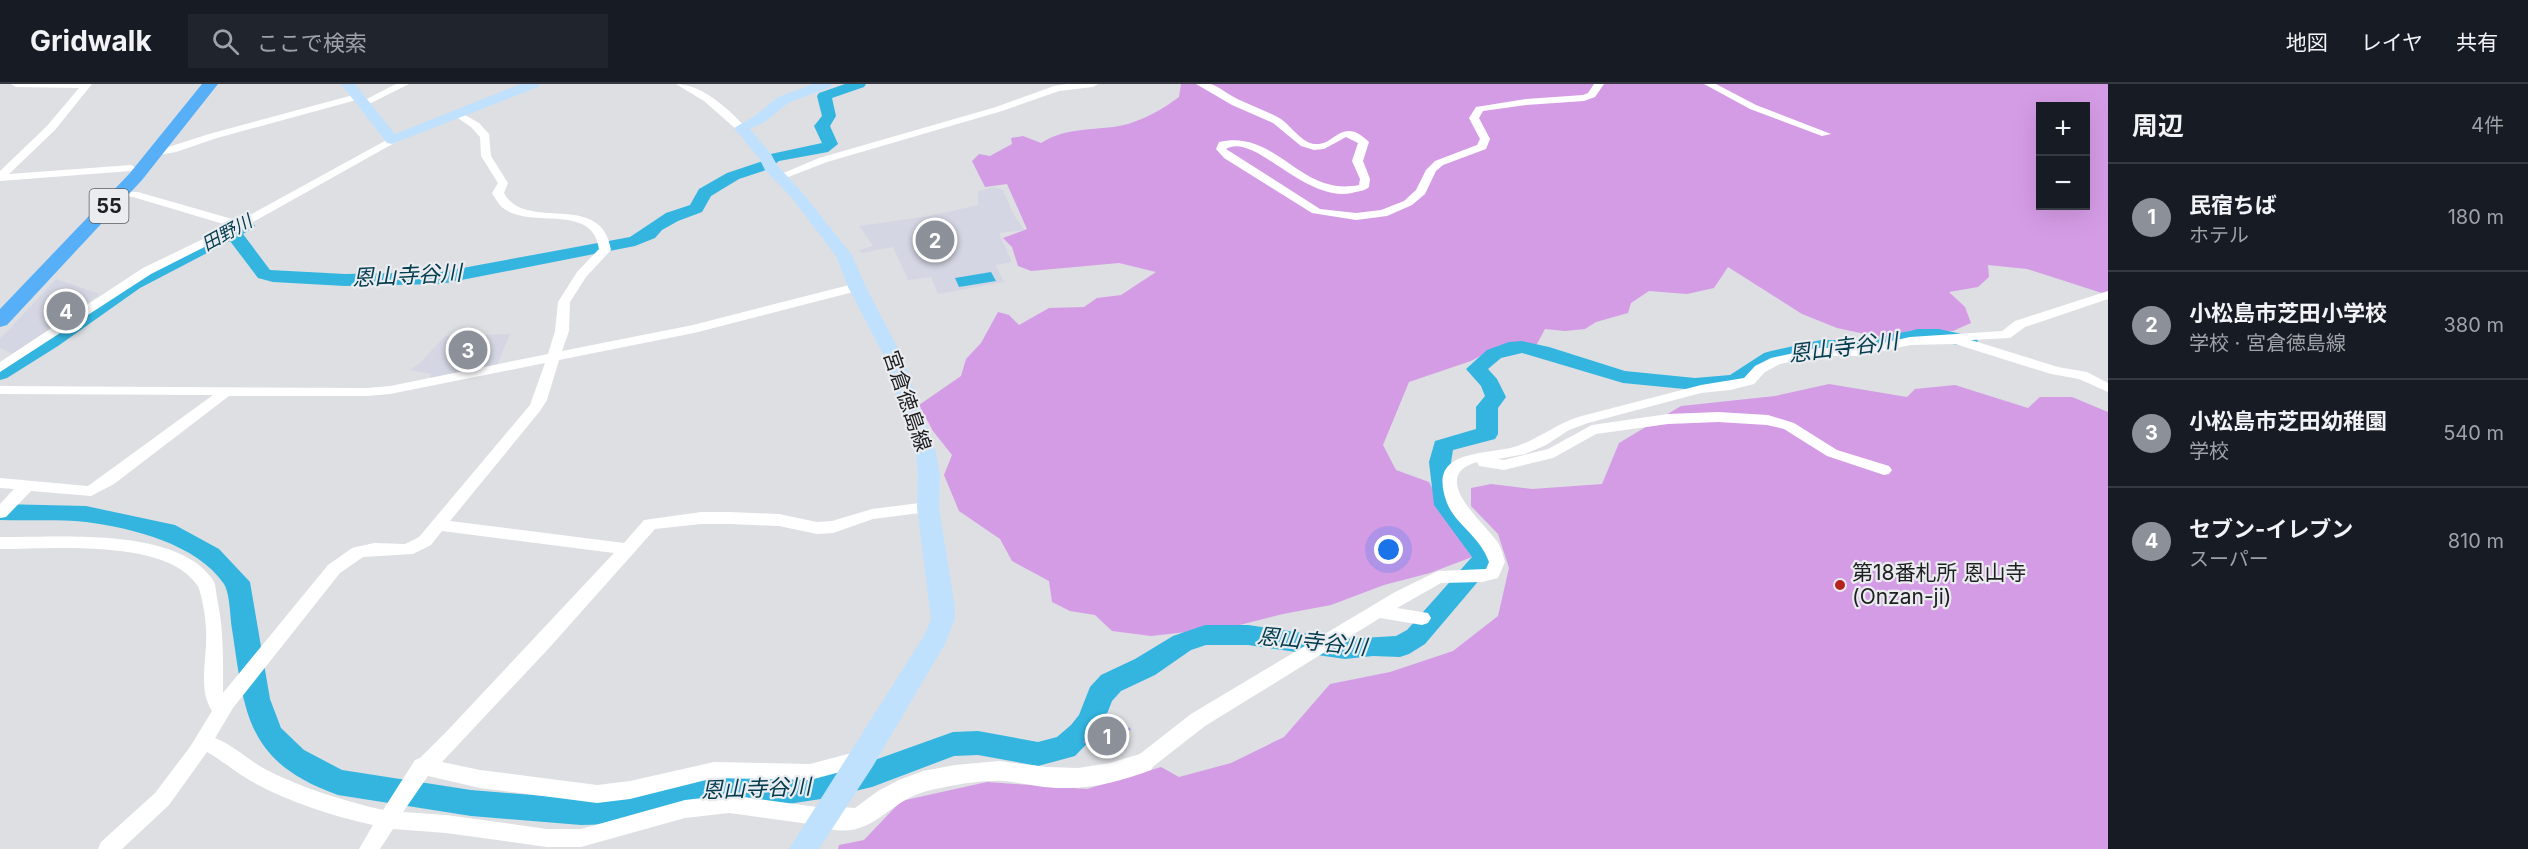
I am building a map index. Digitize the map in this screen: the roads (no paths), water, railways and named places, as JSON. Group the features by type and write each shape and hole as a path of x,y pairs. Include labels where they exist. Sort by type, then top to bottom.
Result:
{"highway":[{"name":"55","path":"0,304 158,138 197,84"},
{"name":"55","path":"0,321 158,152 180,127 210,84"}],"main road":[{"path":"348,84 392,140 533,84"},
{"path":"741,128 760,119 783,100 825,84"},
{"name":"宮倉徳島線","path":"741,128 779,177 822,224 844,255 857,287 895,360 926,453 929,475 928,507 944,608 943,619 936,637 860,763 803,849"}],"street":[{"path":"16,84 86,85"},
{"path":"158,152 172,150 213,136 363,102 404,84"},
{"path":"681,84 707,99 741,128"},
{"path":"779,177 823,160 999,109 1058,88 1093,84"},
{"path":"1201,84 1212,88 1235,103 1277,121 1305,144 1314,147 1324,146 1344,134 1362,139 1364,142 1356,167 1365,178 1364,187 1351,192 1323,189 1268,155 1245,144 1231,142 1222,144 1221,149 1228,156 1316,211 1327,215 1354,217 1386,212 1402,206 1418,196 1433,168 1440,163 1482,147 1485,139 1474,118 1479,109 1526,102 1584,98 1592,95 1599,84"},
{"path":"1709,84 1760,110 1826,134"},
{"path":"0,177 51,128 86,85"},
{"path":"108,849 162,799 203,743 224,707 334,569 358,552 374,549 407,550 424,541 540,400 562,332 564,302 581,275 601,256 606,246 604,234 589,222 579,219 524,212 509,207 498,193 503,183 486,156 485,136 475,125 458,114"},
{"path":"0,368 128,282 240,225 392,140"},
{"path":"0,177 131,168"},
{"path":"121,193 134,194 240,225"},
{"path":"0,390 224,392 390,390 693,329 857,287"},
{"path":"1956,340 1962,337 2005,335 2020,324 2108,295"},
{"path":"203,743 214,746 254,773 288,790 346,810 391,813 446,824 547,838 581,838 685,809 729,804 830,808 837,820 864,818 897,792 919,783 963,774 1001,771 1053,778 1117,774 1143,763 1198,720 1377,611 1438,578 1454,575 1482,576 1492,573 1497,562 1491,545 1455,504 1450,487 1452,474 1459,463 1473,458 1520,451 1564,427 1583,420 1701,389 1730,386 1749,381 1760,369 1776,361 1817,352 1877,350 1928,338 1956,340 2056,371 2082,375 2108,388"},
{"path":"0,483 24,489 91,491 110,480 224,392"},
{"path":"1473,458 1488,464 1504,465 1553,453 1592,430 1668,419 1718,417 1768,420 1789,426 1832,453 1884,470"},
{"path":"0,513 24,489"},
{"path":"369,849 419,771 544,642 650,524 660,521 701,518 769,519 817,528 833,527 872,514 928,507"},
{"path":"438,525 626,549"},
{"path":"0,543 118,544 148,549 183,562 206,583 215,629 214,699 224,707"},
{"path":"1377,611 1422,618"},
{"path":"419,771 597,794 630,790 714,770 810,772 860,763"}],"water":[{"path":"991,272 996,281 959,287 955,278"}],"waterway":[{"path":"771,162 772,158 822,149 830,144 822,126 829,116 824,96 859,84"},
{"name":"恩山寺谷川","path":"233,233 264,274 273,276 345,280 441,278 635,241 672,217 696,208 705,193 733,176 763,166"},
{"name":"田野川","path":"0,374 51,342 133,284 246,226"},
{"name":"恩山寺谷川","path":"0,512 86,514 167,531 210,555 237,582 256,699 270,735 294,759 338,782 471,803 581,812 615,811 710,786 788,791 821,786 872,774 953,744 978,743 1038,754 1065,747 1091,721 1100,695 1111,683 1145,667 1182,643 1205,635 1248,635 1345,649 1373,646 1400,647 1416,637 1486,558 1446,505 1440,462 1443,446 1454,441 1487,434 1487,407 1496,397 1490,384 1476,369 1494,354 1509,348 1522,347 1542,351 1623,377 1695,384 1735,381 1771,357 1821,346 1867,346 1918,335 1939,335 1968,341"}],"place":[{"name":"小松島市芝田小学校","path":"935,240"},
{"name":"セブン-イレブン","path":"66,311"},
{"name":"小松島市芝田幼稚園","path":"468,350"},
{"name":"第18番札所 恩山寺 (Onzan-ji)","path":"1840,585"},
{"name":"民宿ちば","path":"1107,736"}]}
